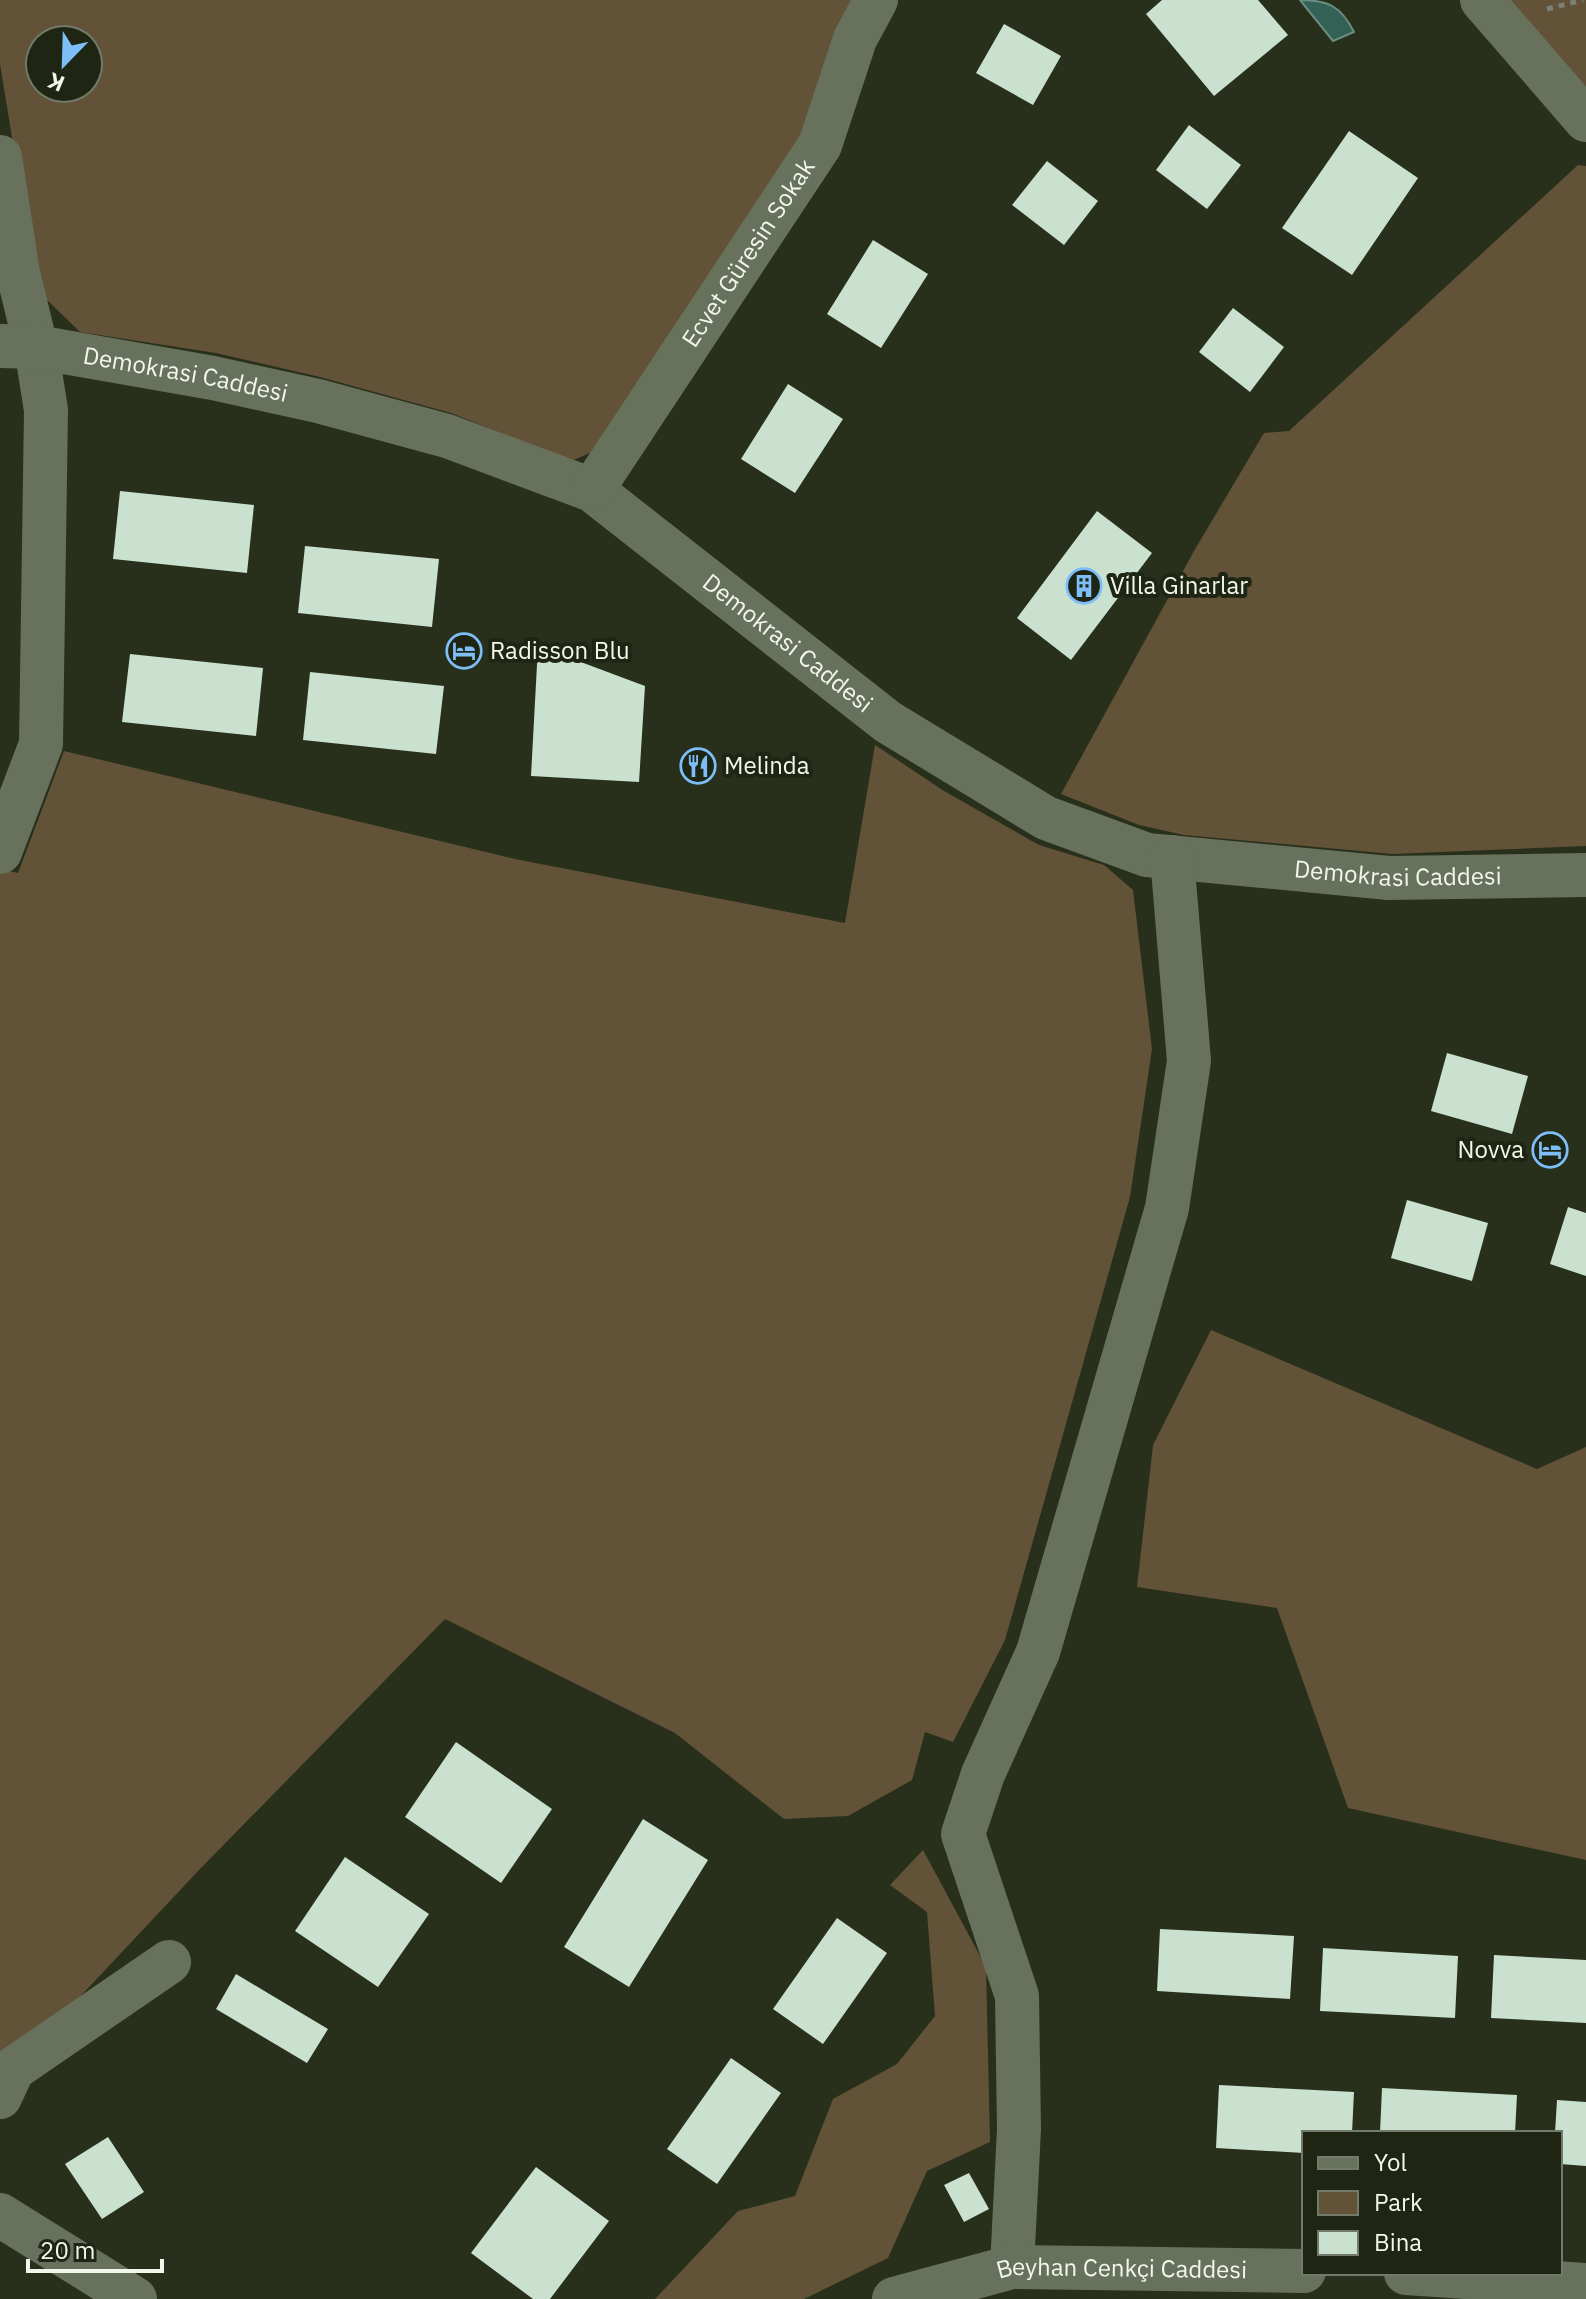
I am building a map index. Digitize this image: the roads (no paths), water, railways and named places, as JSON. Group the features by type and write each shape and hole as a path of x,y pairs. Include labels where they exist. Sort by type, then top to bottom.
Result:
{"street":[{"name":"Ecvet Güresin Sokak","path":"592,490 820,145 855,39 876,0"},
{"path":"1482,0 1586,120"},
{"path":"0,157 18,273 18,347 46,410 41,744 0,852"},
{"name":"Demokrasi Caddesi","path":"18,347 213,378 318,401 447,436 592,490 888,722 944,759 1046,818 1147,855 1389,878 1586,875"},
{"path":"1012,2267 1019,2129 1017,1996 963,1834 983,1774 1038,1652 1167,1208 1189,1061 1172,857"},
{"path":"0,2097 13,2069 169,1962"},
{"path":"0,2215 135,2299"},
{"name":"Beyhan Cenkçi Caddesi","path":"894,2299 1012,2267 1302,2271"},
{"path":"1436,2275 1586,2285"}],"water":[{"path":"1300,0 1333,6 1354,32 1333,41"}],"place":[{"name":"Villa Ginarlar","path":"1084,586"},
{"name":"Radisson Blu","path":"464,651"},
{"name":"Melinda","path":"698,766"},
{"name":"Novva","path":"1550,1150"}]}
